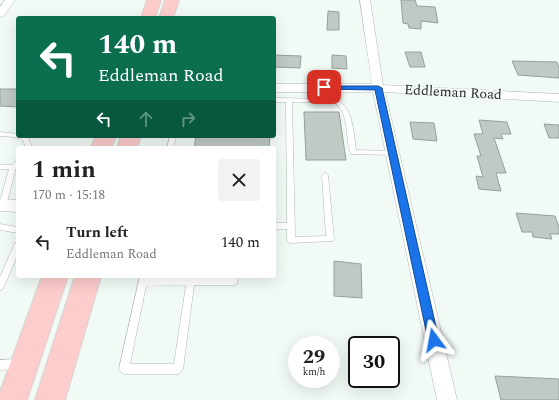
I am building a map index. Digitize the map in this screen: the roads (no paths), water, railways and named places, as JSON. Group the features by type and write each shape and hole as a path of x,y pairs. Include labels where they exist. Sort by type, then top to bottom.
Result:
{"main road":[{"path":"149,16 154,0"},
{"path":"167,16 172,0"},
{"path":"12,400 12,364 54,278"},
{"path":"50,400 87,278"}],"street":[{"path":"0,14 10,0"},
{"path":"365,0 378,88 448,400"},
{"name":"Eddleman Road","path":"276,88 378,88 559,98"},
{"path":"1,205 16,206"}],"lane":[{"path":"276,100 335,100 341,103 347,112 352,152 392,153"},
{"path":"289,100 291,240 330,239 325,174"},
{"path":"0,134 16,136"},
{"path":"23,138 26,139 28,146"},
{"path":"0,167 15,165 1,205"},
{"path":"276,226 291,226"},
{"path":"0,227 16,230"},
{"path":"0,286 16,250"},
{"path":"190,281 178,369 124,369 143,279 234,281 234,278"}]}
